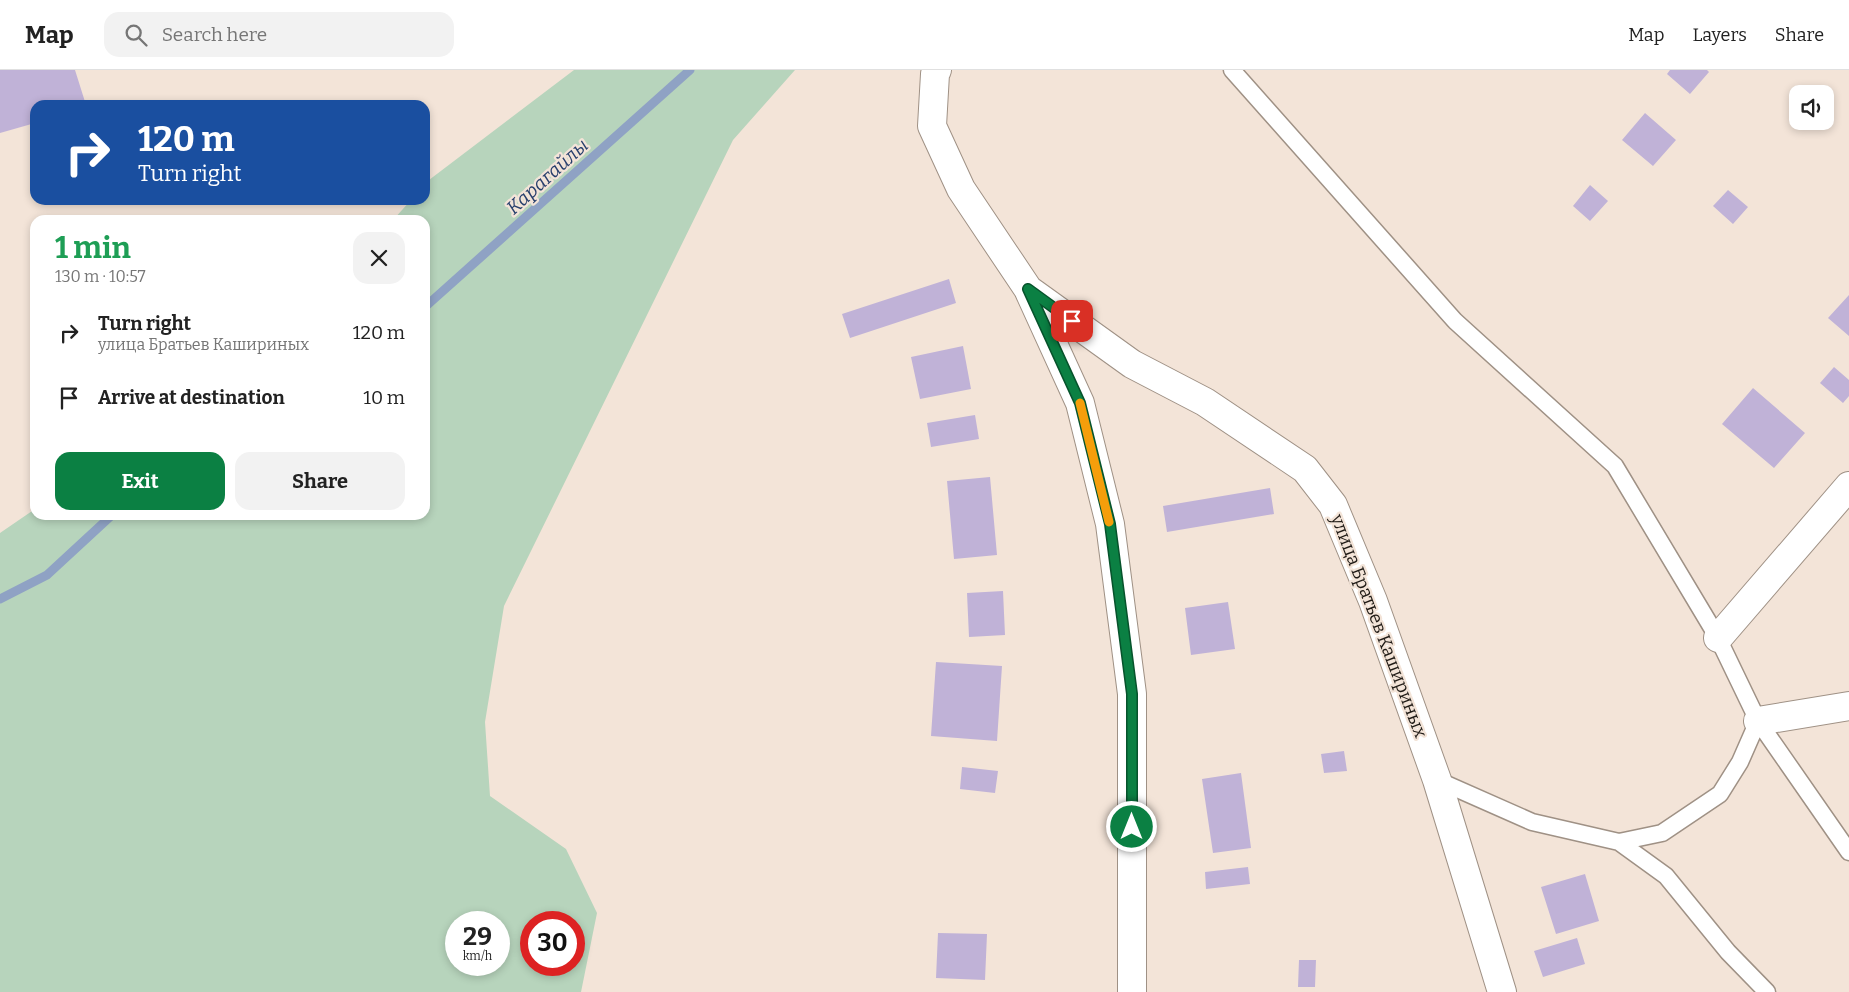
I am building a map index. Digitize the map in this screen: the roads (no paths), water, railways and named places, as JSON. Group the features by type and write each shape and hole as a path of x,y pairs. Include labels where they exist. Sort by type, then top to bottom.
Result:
{"street":[{"path":"937,70 935,74 932,126 961,189 1028,289 1080,403 1110,524 1132,694 1132,992"},
{"name":"улица Братьев Кашириных","path":"1028,289 1132,364 1205,402 1305,469 1333,506 1373,601 1437,780 1502,992"},
{"path":"1718,638 1849,486"},
{"path":"1758,720 1849,706"}],"lane":[{"path":"1232,70 1455,321 1615,466 1718,638 1758,720 1849,852"},
{"path":"1619,842 1662,833 1720,794 1740,762 1758,720"},
{"path":"1437,780 1532,822 1619,842 1666,876 1728,952 1767,992"}],"waterway":[{"name":"Карагайлы","path":"430,303 690,70"},
{"name":"Карагайлы","path":"0,599 47,575 107,520"}]}
